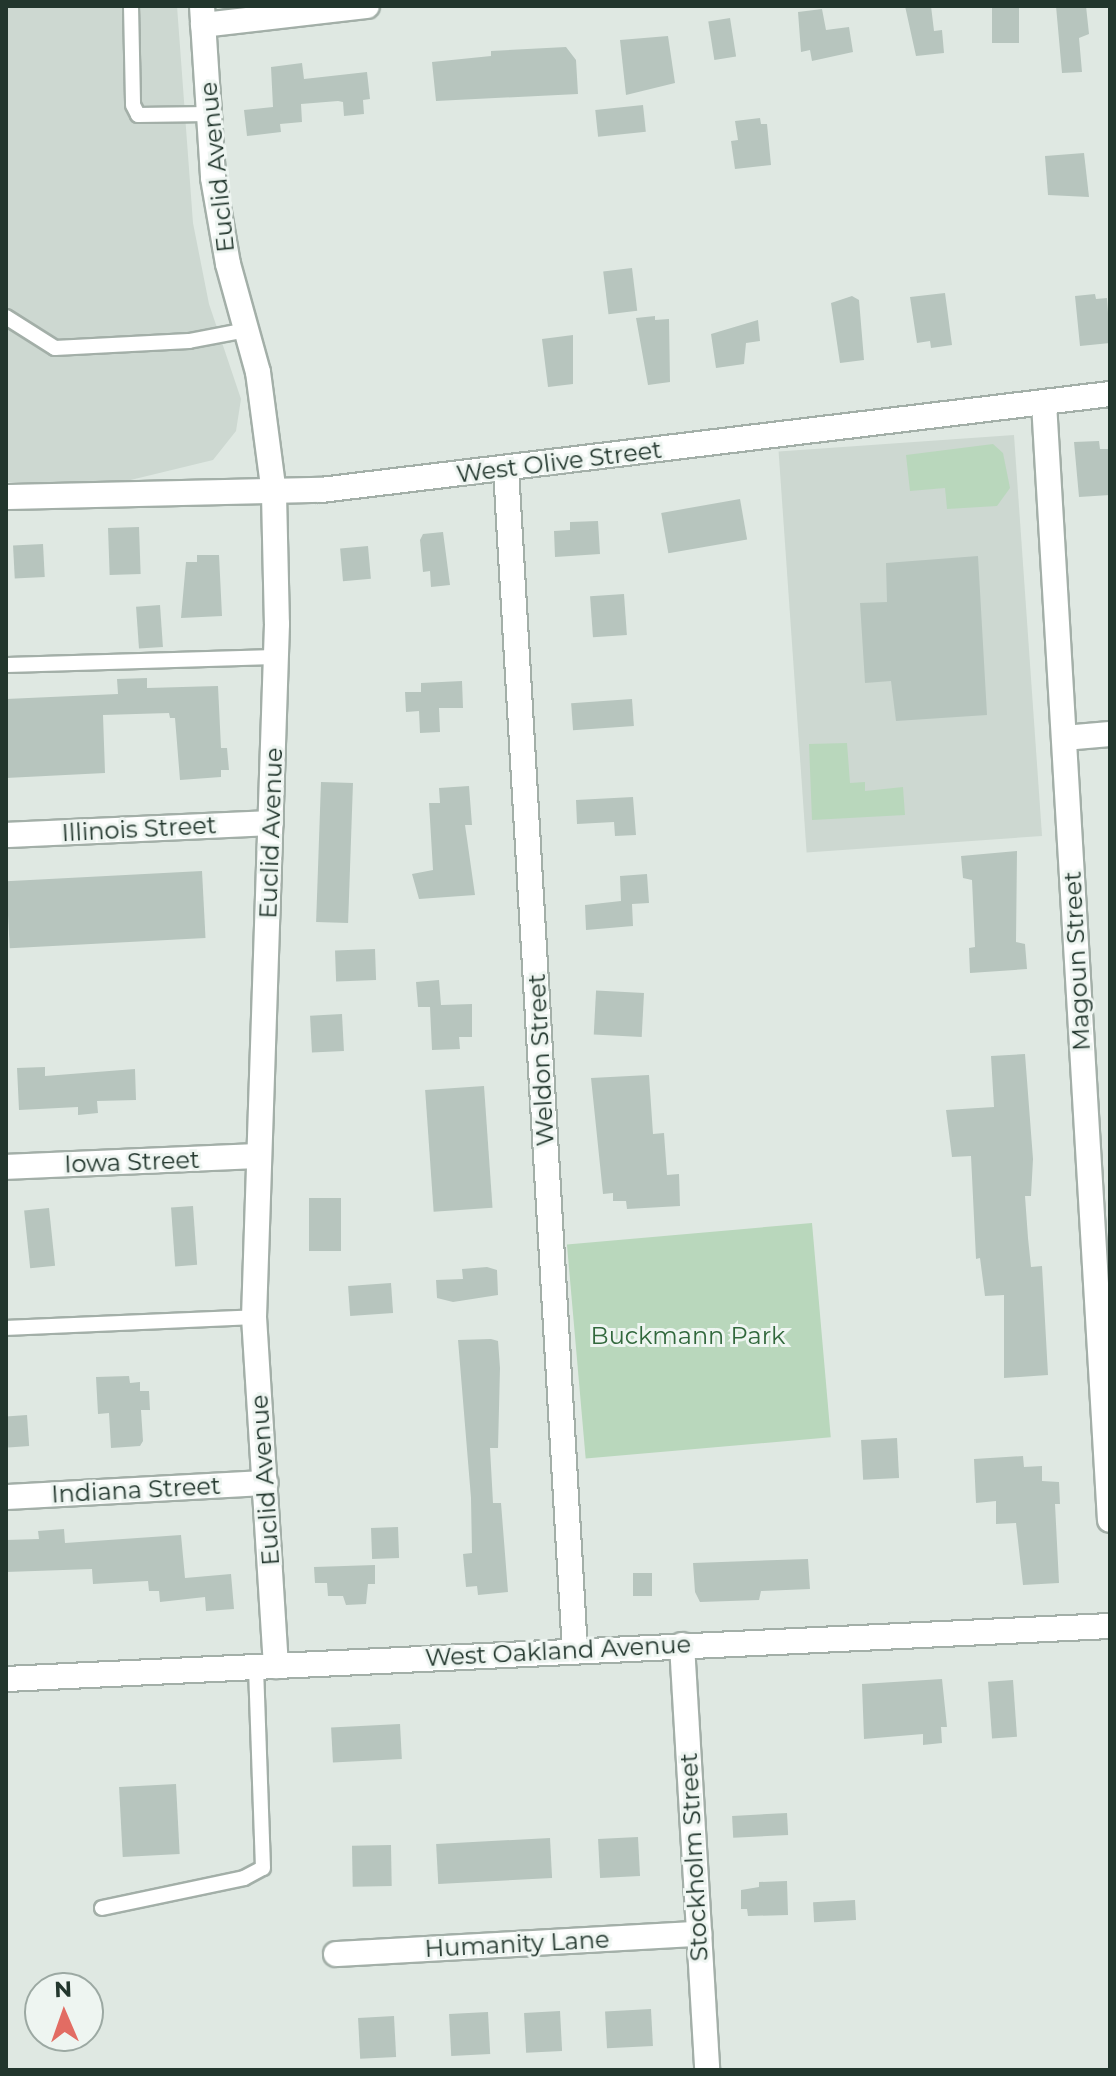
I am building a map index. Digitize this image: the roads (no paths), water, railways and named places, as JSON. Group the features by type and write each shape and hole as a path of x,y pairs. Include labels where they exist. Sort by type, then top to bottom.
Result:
{"street":[{"path":"202,16 367,6"},
{"name":"Euclid Avenue","path":"202,16 218,207 258,372 274,494 276,657 254,1317 266,1483 266,1666"},
{"name":"West Olive Street","path":"6,497 274,494 506,469 1110,394"},
{"name":"Magoun Street","path":"1044,403 1110,1520"},
{"name":"Weldon Street","path":"506,469 575,1650"},
{"path":"1064,738 1110,734"},
{"name":"Illinois Street","path":"6,835 271,823"},
{"name":"Iowa Street","path":"6,1167 257,1156"},
{"name":"Indiana Street","path":"6,1497 266,1483"},
{"name":"West Oakland Avenue","path":"6,1679 1110,1626"},
{"name":"Stockholm Street","path":"682,1645 707,2070"},
{"name":"Humanity Lane","path":"336,1954 699,1934"}],"lane":[{"path":"131,6 133,105 138,115 209,114"},
{"path":"6,317 55,348 189,341 246,330"},
{"path":"6,665 276,657"},
{"path":"6,1328 254,1317"},
{"path":"102,1908 244,1878 263,1868 266,1666"}],"park label":[{"name":"Buckmann Park","path":"688,1336"}]}
